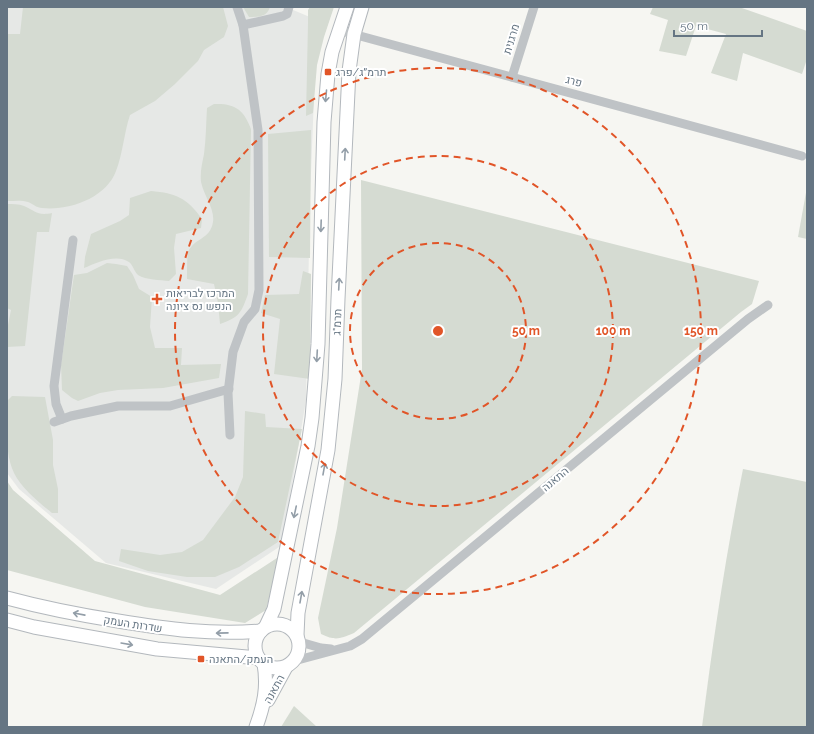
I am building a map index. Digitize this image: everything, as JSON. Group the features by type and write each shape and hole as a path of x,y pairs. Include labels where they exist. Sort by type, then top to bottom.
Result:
{"street":[{"path":"230,435 228,408 233,352 244,322 255,309 259,290 258,130 243,25 237,7"},
{"path":"243,25 283,16 287,14 289,7"},
{"name":"תרמ\"ג","path":"264,629 274,608 308,446 312,418 318,344 324,122 328,74 338,30 347,7"},
{"name":"תרמ\"ג","path":"298,639 298,613 328,450 335,379 349,71 354,34 362,7"},
{"name":"מרגנית","path":"512,77 534,7"},
{"name":"פרג","path":"338,30 802,156"},
{"path":"73,240 54,386 58,420 103,408 118,406 170,406 229,389"},
{"name":"התאנה","path":"262,711 290,664 350,646 362,639 748,319 768,305"},
{"name":"שדרות העמק","path":"7,598 39,606 160,629 217,633 264,629"},
{"name":"שדרות העמק","path":"7,620 41,628 157,649 261,661"},
{"path":"273,624 287,626 293,630 298,639 300,649 290,664 275,668 261,661 255,647 255,641 264,629 273,624"},
{"name":"התאנה","path":"298,639 320,648 341,649"},
{"name":"התאנה","path":"256,727 262,711 266,690 266,674 261,661"}],"shaded area":[{"name":"המרכז לבריאות הנפש נס ציונה","path":"7,7 286,7 317,20 310,198 306,400 282,545 216,589 106,563 19,489 7,473"},
{"path":"23,7 223,7 228,26 224,37 204,50 198,61 175,84 155,101 130,115 116,171 104,189 85,201 75,205 42,208 26,201 7,201 7,34 20,34"},
{"path":"243,7 270,7 264,15 249,17"},
{"path":"310,7 334,7 317,65 313,113 306,116 308,10"},
{"path":"653,7 739,7 807,31 807,59 802,74 743,53 737,81 711,73 726,34 696,26 686,56 659,51 668,20 650,14"},
{"path":"214,104 233,106 238,109 242,112 251,129 248,294 239,314 220,324 214,284 187,279 188,252 194,244 209,232 213,222 211,207 202,187 201,168 205,148 207,108"},
{"path":"311,130 310,258 269,257 268,134"},
{"path":"361,180 759,281 752,304 354,633 341,638 330,638 321,634 318,618 337,528 362,369"},
{"path":"807,187 807,239 798,237"},
{"path":"151,191 174,195 186,201 202,219 201,228 176,234 174,248 176,274 169,281 145,278 135,272 129,262 118,258 106,260 84,268 85,257 91,234 120,221 129,215 130,198"},
{"path":"7,204 22,205 40,213 52,213 49,232 37,232 25,346 7,347 7,330 11,310 7,308"},
{"path":"107,263 127,266 139,289 152,297 150,327 155,348 182,348 181,365 221,364 219,378 163,388 118,390 100,393 78,401 62,390 61,365 74,275 87,273"},
{"path":"303,271 311,274 310,379 274,374 280,319 261,313 265,295 299,294"},
{"path":"12,396 45,397 53,440 53,465 58,489 58,513 52,513 26,490 14,473 7,447 7,401"},
{"path":"245,411 265,414 266,427 302,429 278,542 239,567 215,577 187,577 148,571 119,561 121,549 160,555 182,552 203,540 235,497 243,477"},
{"path":"743,469 807,482 807,727 702,727 720,597"},
{"path":"7,481 13,490 95,561 220,595 280,556 266,610 245,623 145,607 7,570"},
{"path":"294,706 317,727 281,727"}],"place":[{"name":"תרמ״ג/פרג","path":"328,72"},
{"name":"המרכז לבריאות הנפש נס ציונה","path":"157,299"},
{"name":"העמק/התאנה","path":"201,659"}]}
